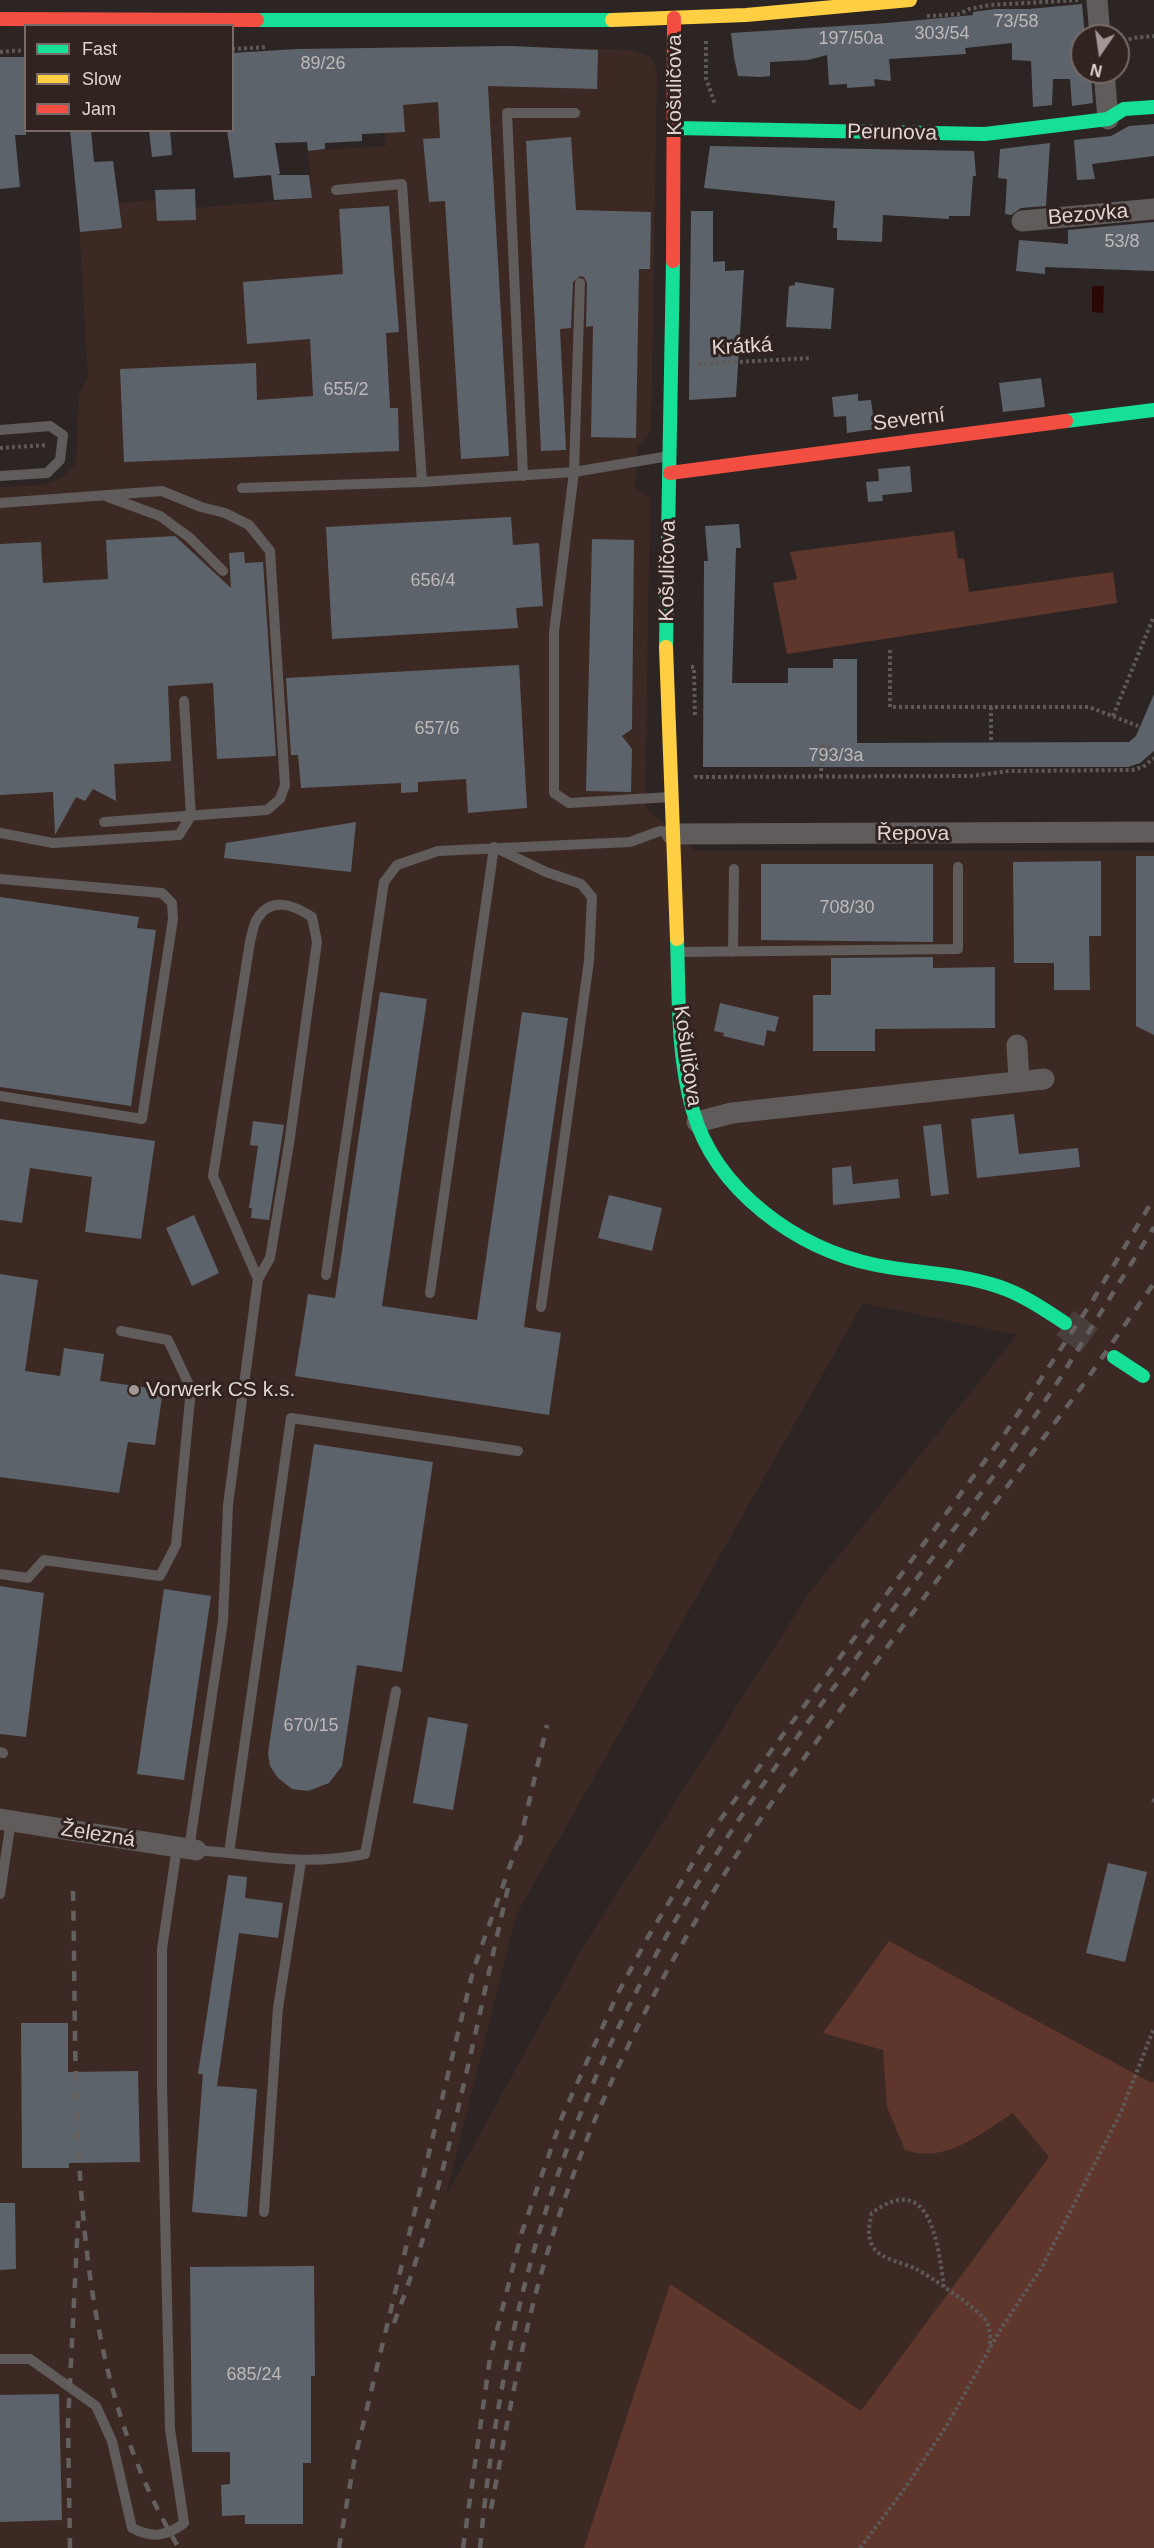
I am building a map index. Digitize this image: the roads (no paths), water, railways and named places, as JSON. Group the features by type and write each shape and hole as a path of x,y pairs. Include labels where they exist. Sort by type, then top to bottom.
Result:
{"street":[{"path":"0,19 501,22 910,0"},
{"path":"1097,0 1099,24"},
{"name":"Košuličova","path":"664,12 675,128 673,365 666,663 677,952 684,1063 697,1122 709,1150 731,1179 763,1209 817,1247 842,1257 876,1265 998,1286 1036,1303 1065,1323"},
{"path":"1105,84 1108,119"},
{"name":"Perunova","path":"675,128 985,134 1108,119 1124,109 1154,107"},
{"name":"Bezovka","path":"1022,222 1154,209"},
{"name":"Severní","path":"670,472 1154,410"},
{"name":"Řepova","path":"672,834 1154,832"},
{"path":"1017,1045 1019,1081"},
{"name":"Košuličova","path":"697,1122 732,1113 1044,1078"},
{"path":"1114,1357 1143,1376"},
{"name":"Železná","path":"6,1820 187,1849"}],"lane":[{"path":"523,476 507,113 574,113"},
{"path":"336,190 402,184 422,482"},
{"path":"580,283 574,472 554,632 554,793 569,803 671,797"},
{"path":"0,430 50,426 63,435 60,460 47,473 0,476"},
{"path":"242,488 523,476 574,472 670,455"},
{"path":"0,503 162,491 201,507 225,513 249,525 270,551 285,785 280,799 267,810 104,822"},
{"path":"105,496 160,516 190,538 223,571"},
{"path":"0,833 53,843 179,835 191,816 184,701"},
{"path":"326,1275 384,882 397,865 438,851 630,842 660,831 672,834"},
{"path":"430,1293 494,847"},
{"path":"494,847 546,872 581,884 592,897 589,962 541,1307"},
{"path":"677,952 958,949 958,867"},
{"path":"733,952 734,869"},
{"path":"0,879 162,893 172,903 173,919 142,1119 0,1096"},
{"path":"0,2359 30,2359 96,2406 111,2441 132,2529 148,2536 170,2533 184,2523 170,2430 162,2085 162,1948 187,1849 223,1621 228,1505 258,1279 270,1258 289,1144 317,942 312,917 294,905 271,906 257,919 250,942 213,1176 258,1279"},
{"path":"0,1574 28,1578 44,1560 160,1576 176,1545 191,1389 168,1340 121,1331"},
{"path":"229,1853 291,1418 518,1451"},
{"path":"187,1849 302,1862 342,1859 365,1854 396,1691"},
{"path":"0,1894 6,1820"},
{"path":"264,2212 278,2008 302,1862"}],"tunnel":[{"path":"1065,1323 1093,1343"}],"railway":[{"path":"463,2548 490,2358 521,2235 562,2117 617,1995 648,1937 712,1831 1004,1435 1093,1300 1154,1198"},
{"path":"480,2548 505,2372 524,2288 547,2207 575,2127 609,2048 648,1969 730,1833 810,1720 1017,1443 1154,1227"},
{"path":"491,2509 524,2342 550,2244 594,2122 620,2063 679,1949 712,1893 784,1785 1083,1385 1154,1283"},
{"path":"519,1845 547,1725"},
{"path":"339,2548 354,2462 473,1971 520,1837"},
{"path":"394,2323 413,2271 444,2163 508,1888"},
{"path":"73,1891 78,2144 84,2229 96,2313 114,2395 141,2474 179,2548"},
{"path":"70,2548 68,2423 78,2221"}],"place":[{"name":"Vorwerk CS k.s.","path":"134,1390"}]}
